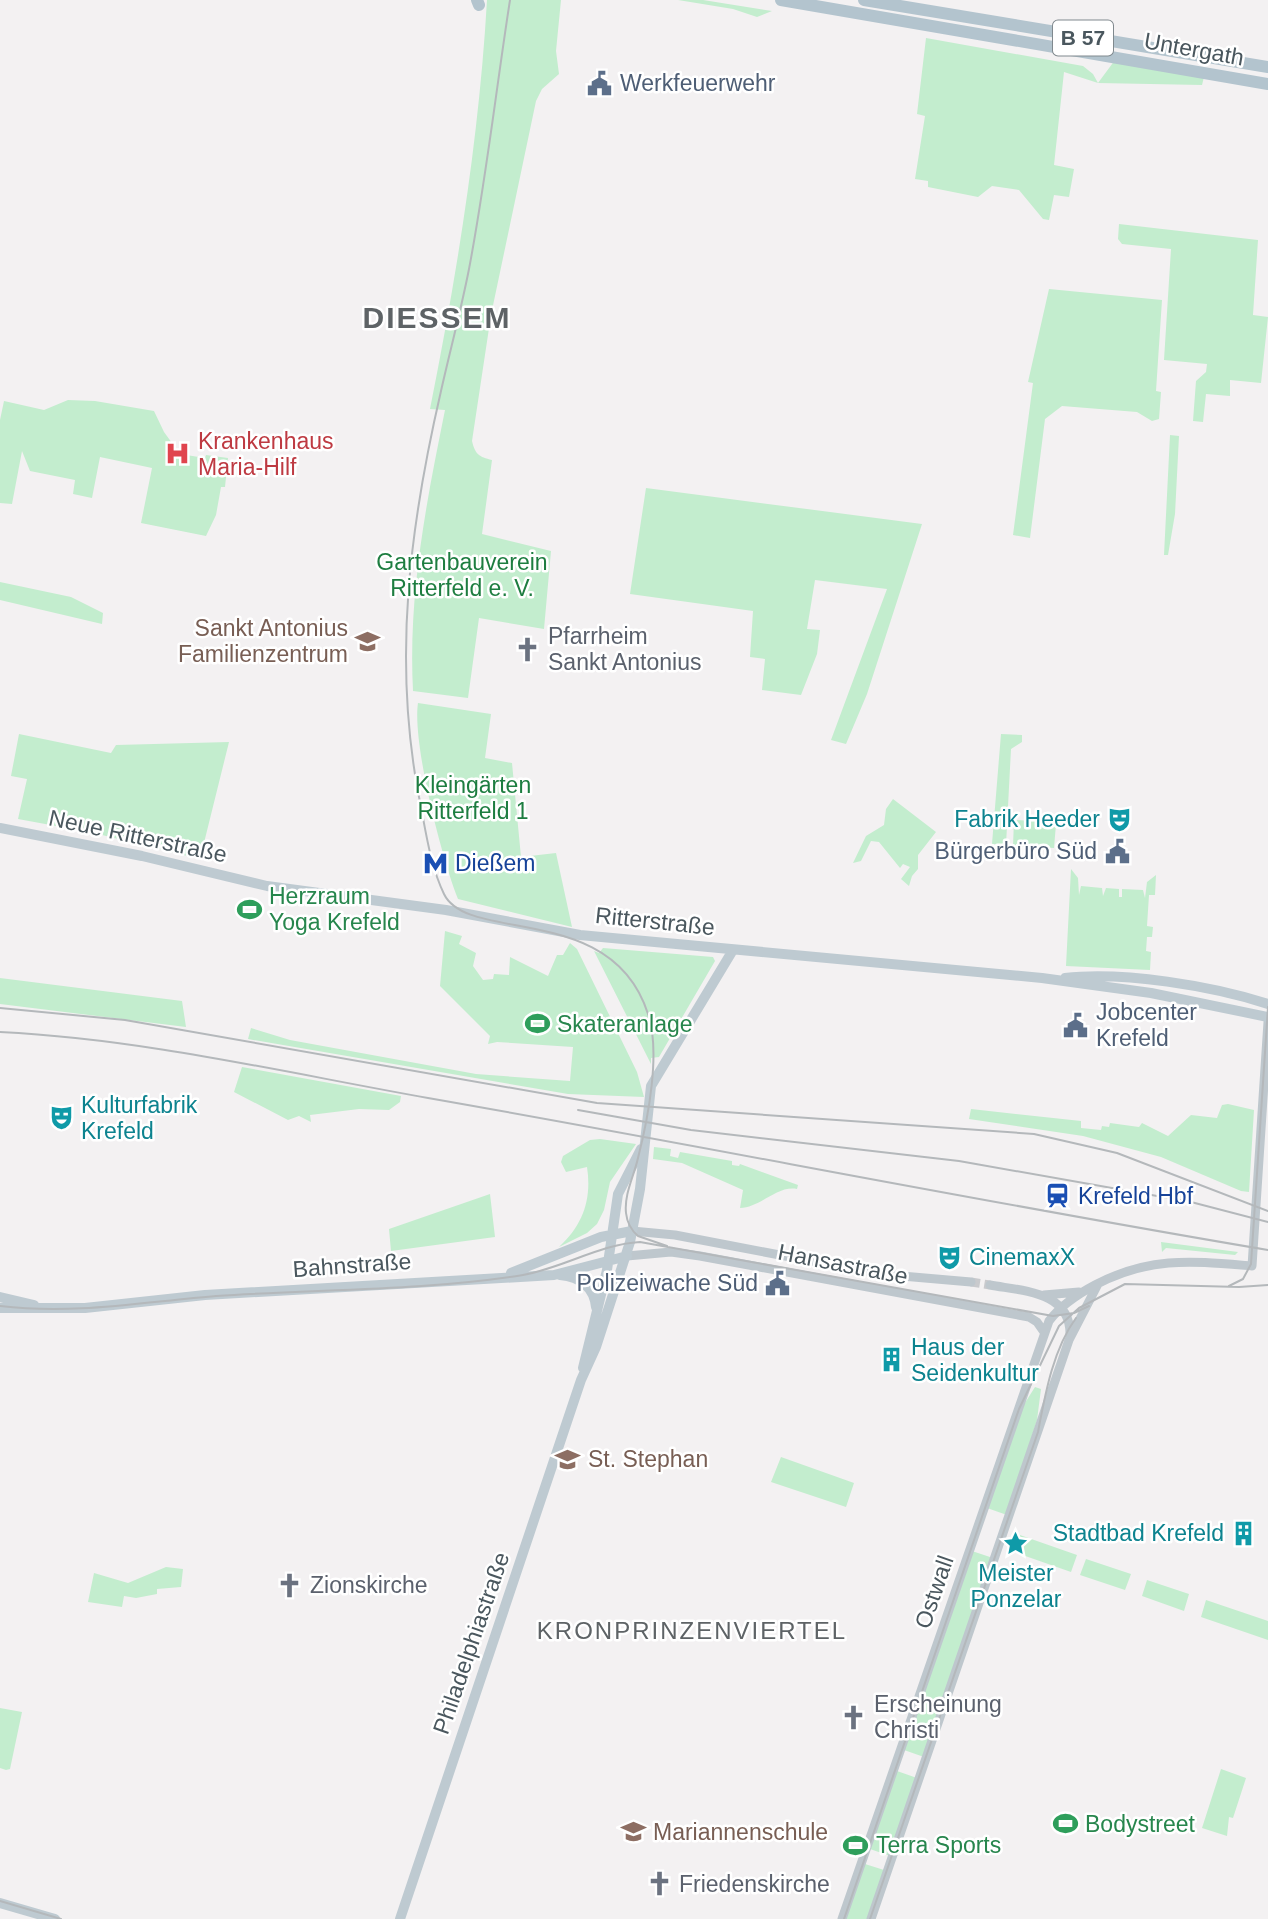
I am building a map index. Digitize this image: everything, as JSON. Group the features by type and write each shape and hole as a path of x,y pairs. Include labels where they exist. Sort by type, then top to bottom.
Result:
{"main road":[{"name":"Untergath","path":"781,0 1268,84"},
{"name":"Untergath","path":"863,0 1268,67"},
{"name":"B 57","path":"1114,56 1129,48 1144,48"},
{"name":"Neue Ritterstraße","path":"0,828 142,856 267,886"},
{"name":"Ritterstraße","path":"267,886 461,912 580,935 1041,978 1151,993 1268,1017"},
{"path":"642,1146 652,1086 733,950"},
{"name":"Ritterstraße","path":"1041,978 1124,978 1203,989 1268,1004"},
{"name":"Philadelphiastraße","path":"400,1919 581,1380 596,1347 627,1256 640,1189 642,1146"},
{"name":"Philadelphiastraße","path":"581,1380 587,1343 609,1261 619,1190 642,1146"},
{"name":"Bahnstraße","path":"502,1275 612,1234 632,1231"},
{"name":"Bahnstraße","path":"47,1309 502,1275 554,1275 627,1256"},
{"path":"554,1275 576,1278 585,1283 595,1300 596,1314"},
{"path":"0,1297 47,1309"},
{"path":"0,1308 47,1309"},
{"path":"0,1903 55,1919"}],"street":[{"path":"989,1286 1038,1294 1086,1294 1099,1283 1127,1269 1155,1262 1252,1266 1268,1022"},
{"name":"Hansastraße","path":"632,1231 675,1235 879,1274 971,1282"},
{"name":"Hansastraße","path":"627,1256 671,1252 700,1256 1030,1317 1044,1332"},
{"path":"1038,1294 1062,1307 1069,1322 1069,1340"},
{"name":"Ostwall","path":"842,1919 1044,1332 1062,1307 1086,1294"},
{"name":"Ostwall","path":"871,1919 1086,1294"}],"green space":[{"name":"Gartenbauverein Ritterfeld e. V.","path":"487,0 561,0 556,51 559,74 542,89 536,101 491,315 472,441 478,454 492,460 482,534 551,551 544,629 479,618 468,698 413,691 412,655 420,550 445,410 430,409 466,206 479,103"},
{"path":"678,0 703,0 772,11 757,17 733,9"},
{"path":"926,38 1083,66 1093,74 1098,83 1064,72 1054,165 1074,169 1069,197 1054,195 1049,220 1043,219 1019,190 992,186 978,197 928,187 928,181 915,179 925,116 917,114"},
{"path":"1115,60 1204,77 1202,85 1098,83"},
{"path":"1119,224 1258,240 1253,315 1268,317 1261,383 1230,380 1230,396 1206,394 1203,422 1193,421 1196,381 1206,372 1207,364 1164,360 1171,249 1122,244 1118,239"},
{"path":"1049,289 1162,300 1156,391 1161,392 1159,419 1152,421 1137,412 1062,406 1045,419 1030,538 1013,535 1033,383 1028,382"},
{"path":"68,400 95,401 154,411 164,432 180,454 228,458 225,487 221,487 216,515 206,536 141,523 152,468 100,457 92,498 73,494 75,480 30,471 22,451 12,504 0,503 0,420 4,401 44,410"},
{"path":"1170,435 1179,436 1175,514 1168,555 1164,555"},
{"path":"646,488 922,524 867,694 846,744 831,740 887,589 815,580 807,629 820,630 817,654 801,695 762,690 765,659 750,657 753,611 630,594"},
{"path":"0,582 71,597 103,613 102,624 0,600"},
{"name":"Kleingärten Ritterfeld 1","path":"418,703 491,714 485,758 512,763 521,857 556,853 572,927 458,899 444,857 424,772 419,745"},
{"path":"19,734 111,753 116,745 229,742 200,859 94,833 18,819 27,779 11,776"},
{"path":"1001,734 1022,735 1022,742 1011,749 1006,845 992,844"},
{"path":"893,799 936,832 918,855 918,869 909,886 901,879 910,867 903,864 900,868 879,842 871,841 861,861 853,863 866,836 884,825 886,809"},
{"path":"1014,820 1056,824 1054,848 1013,846"},
{"path":"1071,869 1078,878 1079,895 1081,886 1102,888 1103,896 1106,888 1119,889 1119,897 1122,897 1122,889 1143,890 1145,898 1147,882 1156,875 1155,895 1149,895 1147,926 1153,927 1152,937 1147,937 1146,951 1151,952 1150,970 1066,966"},
{"path":"445,931 462,936 459,944 476,953 473,966 483,980 493,979 494,974 509,975 510,957 548,976 557,955 563,955 570,943 577,949 637,1072 644,1097 568,1094 248,1039 251,1028 290,1040 476,1074 570,1081 573,1047 497,1042 488,1044 490,1036 440,986"},
{"path":"603,948 713,957 715,961 659,1057 651,1058 651,1064 594,951 599,953"},
{"path":"0,978 182,1001 186,1027 0,1004"},
{"path":"242,1067 401,1096 400,1102 389,1110 359,1109 310,1115 311,1122 299,1116 288,1120 234,1092"},
{"path":"1222,1105 1254,1110 1249,1192 1161,1157 1083,1136 969,1119 971,1109 1081,1121 1081,1128 1101,1130 1102,1126 1109,1127 1110,1123 1139,1127 1142,1123 1168,1136 1191,1115 1217,1118"},
{"path":"590,1140 636,1144 610,1182 604,1210 597,1224 587,1233 559,1247 580,1220 588,1190 587,1167 566,1172 561,1162 563,1156"},
{"path":"654,1147 671,1149 670,1156 678,1158 680,1152 732,1161 732,1165 740,1164 798,1185 797,1189 782,1190 755,1204 740,1208 743,1190 682,1163 653,1159"},
{"path":"490,1194 495,1237 391,1251 389,1229"},
{"path":"1161,1242 1238,1252 1235,1255 1166,1248 1162,1252"},
{"path":"1035,1387 1041,1389 1037,1420 1007,1515 987,1508 1023,1406"},
{"path":"781,1457 854,1483 846,1507 771,1482"},
{"path":"1017,1534 1077,1555 1071,1572 1011,1551"},
{"path":"972,1551 993,1558 924,1757 904,1750"},
{"path":"1086,1559 1131,1574 1125,1590 1080,1575"},
{"path":"166,1567 183,1569 181,1587 157,1589 157,1594 136,1598 124,1596 122,1607 88,1602 94,1573 128,1583"},
{"path":"1147,1580 1189,1594 1184,1611 1142,1596"},
{"path":"1206,1600 1268,1621 1268,1640 1201,1617"},
{"path":"0,1708 22,1712 10,1769 6,1770 0,1768"},
{"path":"1221,1769 1246,1778 1233,1818 1229,1817 1227,1836 1202,1828"},
{"path":"897,1771 917,1778 890,1856 870,1849"},
{"path":"865,1864 884,1870 868,1919 845,1919"}],"tunnel":[{"path":"971,1282 990,1285"}],"tram line":[{"path":"510,0 475,236 430,441 414,541 406,641 411,741 428,844 444,894 458,909 481,918 541,930 574,940 604,955 630,978 648,1014 652,1029 653,1066 649,1105 626,1199 626,1213 630,1226 638,1236 667,1246"},
{"path":"1229,1286 1243,1279 1251,1264 1268,1007"},
{"path":"0,1306 82,1308 216,1296 447,1284 538,1272 596,1251 640,1242 1053,1316 1074,1313 1089,1306"},
{"path":"844,1919 1019,1409 1059,1326 1079,1308 1125,1284 1239,1287 1268,1285"},
{"path":"870,1919 1038,1432 1056,1358 1076,1318"},
{"path":"0,1901 61,1919"}],"railway":[{"path":"0,1008 125,1020 597,1103 1034,1134 1117,1153 1268,1211"},
{"path":"0,1032 108,1042 215,1058 1268,1250"},
{"path":"578,1110 691,1130 959,1161 1191,1202 1268,1222"}],"place":[{"name":"Werkfeuerwehr","path":"600,83"},
{"name":"Krankenhaus Maria-Hilf","path":"178,454"},
{"name":"Sankt Antonius Familienzentrum","path":"368,641"},
{"name":"Pfarrheim Sankt Antonius","path":"528,649"},
{"name":"Fabrik Heeder","path":"1120,819"},
{"name":"Bürgerbüro Süd","path":"1117,851"},
{"name":"Dießem","path":"435,863"},
{"name":"Herzraum Yoga Krefeld","path":"249,909"},
{"name":"Skateranlage","path":"537,1024"},
{"name":"Jobcenter Krefeld","path":"1076,1025"},
{"name":"Kulturfabrik Krefeld","path":"61,1118"},
{"name":"Krefeld Hbf","path":"1058,1196"},
{"name":"CinemaxX","path":"949,1257"},
{"name":"Polizeiwache Süd","path":"778,1283"},
{"name":"Haus der Seidenkultur","path":"891,1360"},
{"name":"St. Stephan","path":"568,1459"},
{"name":"Stadtbad Krefeld","path":"1244,1533"},
{"name":"Meister Ponzelar","path":"1016,1543"},
{"name":"Zionskirche","path":"290,1585"},
{"name":"Erscheinung Christi","path":"854,1717"},
{"name":"Bodystreet","path":"1065,1824"},
{"name":"Mariannenschule","path":"633,1832"},
{"name":"Terra Sports","path":"856,1845"},
{"name":"Friedenskirche","path":"659,1884"}],"district":[{"name":"DIESSEM","path":"437,318"},
{"name":"KRONPRINZENVIERTEL","path":"692,1631"}]}
